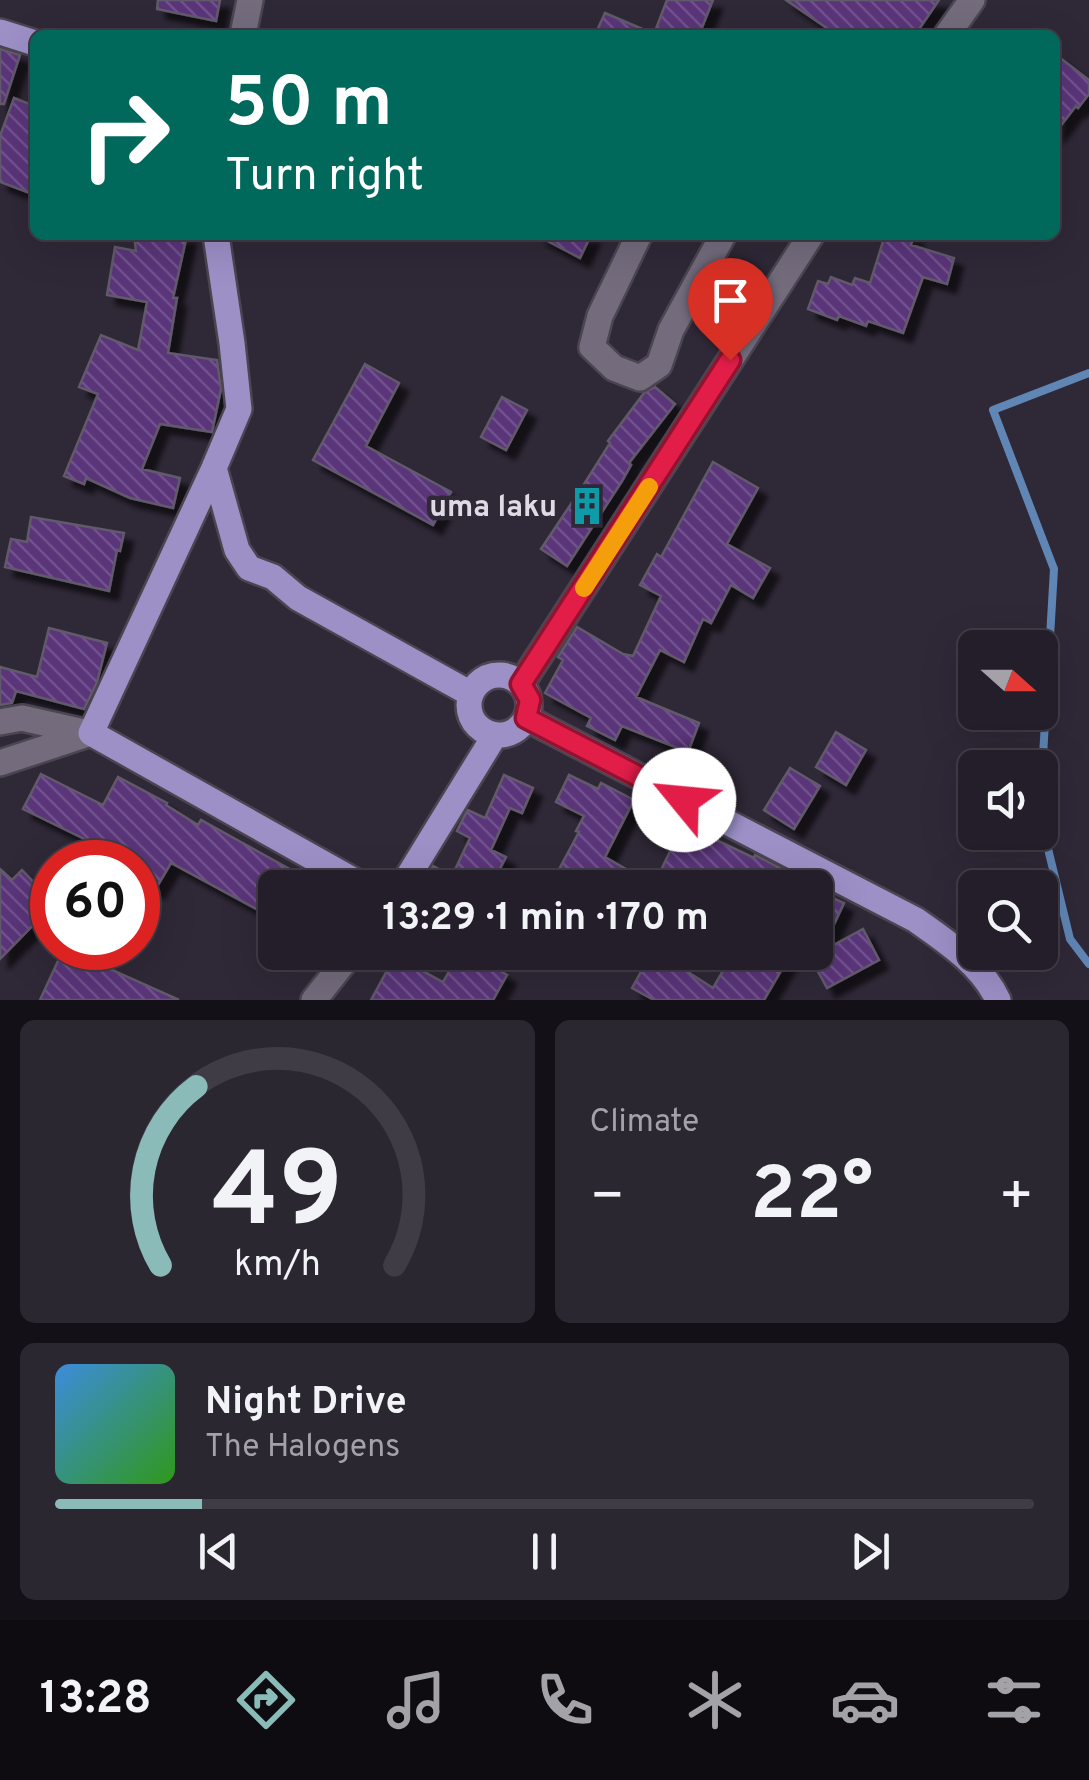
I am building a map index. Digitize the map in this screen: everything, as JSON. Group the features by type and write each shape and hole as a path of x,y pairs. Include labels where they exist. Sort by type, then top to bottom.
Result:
{"main road":[{"path":"0,32 30,41"},
{"path":"217,240 239,409 91,733 335,870"},
{"path":"214,468 238,550 248,568 273,577 298,598 471,694"},
{"path":"488,676 512,676 530,700 526,718 513,732 495,735 484,731 471,715 471,694 488,676"},
{"path":"526,718 916,920 966,958 998,1000"},
{"path":"411,870 495,735"}],"street":[{"path":"244,30 250,0"},
{"path":"951,30 972,0"},
{"path":"637,240 600,316 592,347 614,368 640,378 659,365 671,330 720,240"},
{"path":"521,684 808,240"},
{"path":"0,722 22,718 91,733"},
{"path":"0,763 91,733"},
{"path":"314,1000 338,970"}],"building":[{"path":"158,0 220,0 216,21 157,9"},
{"path":"667,0 713,0 701,30 656,30"},
{"path":"786,0 939,0 918,30 830,30"},
{"path":"605,13 645,30 597,30"},
{"path":"0,49 20,55 4,104 0,104"},
{"path":"1060,58 1089,80 1089,94 1060,127"},
{"path":"14,98 30,104 30,193 0,182 0,136"},
{"path":"135,240 186,240 173,298 177,298 168,353 217,360 221,389 212,432 160,424 142,469 180,478 173,508 130,498 86,478 84,484 64,476 98,394 79,387 101,335 138,350 147,302 107,295 115,247 136,251"},
{"path":"546,240 589,240 580,258"},
{"path":"883,240 912,240 911,245 954,258 947,284 923,277 903,333 868,321 866,326 839,316 837,320 808,309 818,281 828,284 831,277 852,285 855,278 870,283"},
{"path":"365,364 399,383 366,446 451,492 433,525 313,460"},
{"path":"655,387 675,404 629,463 622,481 567,566 541,549 608,441 644,393"},
{"path":"502,397 527,410 506,450 481,437"},
{"path":"713,462 758,488 727,544 770,568 753,598 731,585 711,623 703,619 684,662 660,650 636,697 699,723 688,752 622,726 615,740 587,726 591,718 545,693 563,660 558,657 577,627 633,656 661,596 640,585 657,554 661,557"},
{"path":"31,517 124,533 109,591 5,567 11,539 27,542"},
{"path":"49,628 107,643 97,682 84,709 16,691 12,703 0,705 0,667 37,677"},
{"path":"836,732 866,750 846,785 816,767"},
{"path":"790,768 820,786 794,829 764,810"},
{"path":"41,774 103,805 118,777 198,825 201,820 291,870 258,870 258,910 171,863 160,882 160,840 87,840 23,809"},
{"path":"504,775 533,788 522,813 510,808 491,850 506,857 499,870 455,870 470,838 457,831 466,813 468,810 485,818"},
{"path":"569,775 598,789 601,783 634,800 605,857 628,870 559,870 584,816 556,802"},
{"path":"654,802 680,816 670,831 645,817"},
{"path":"683,824 754,858 755,855 784,870 661,870"},
{"path":"0,869 12,880 22,870 30,878 30,928 0,959"},
{"path":"833,898 844,903 833,926"},
{"path":"863,929 879,960 827,988 817,970 833,970 833,945"},
{"path":"54,970 112,970 179,1000 40,1000"},
{"path":"387,970 421,970 443,982 450,970 499,970 507,975 493,1000 371,1000"},
{"path":"642,970 685,970 713,988 724,970 782,970 764,1000 654,1000 632,988"}],"waterway":[{"path":"1043,750 1054,569 993,410 1089,373"},
{"path":"1048,850 1070,939 1089,964"}],"slow traffic":[{"path":"584,588 649,487"}],"place":[{"name":"uma laku","path":"587,506"}],"route":[{"path":"684,800 526,718 530,700 521,684 730,360"}]}
